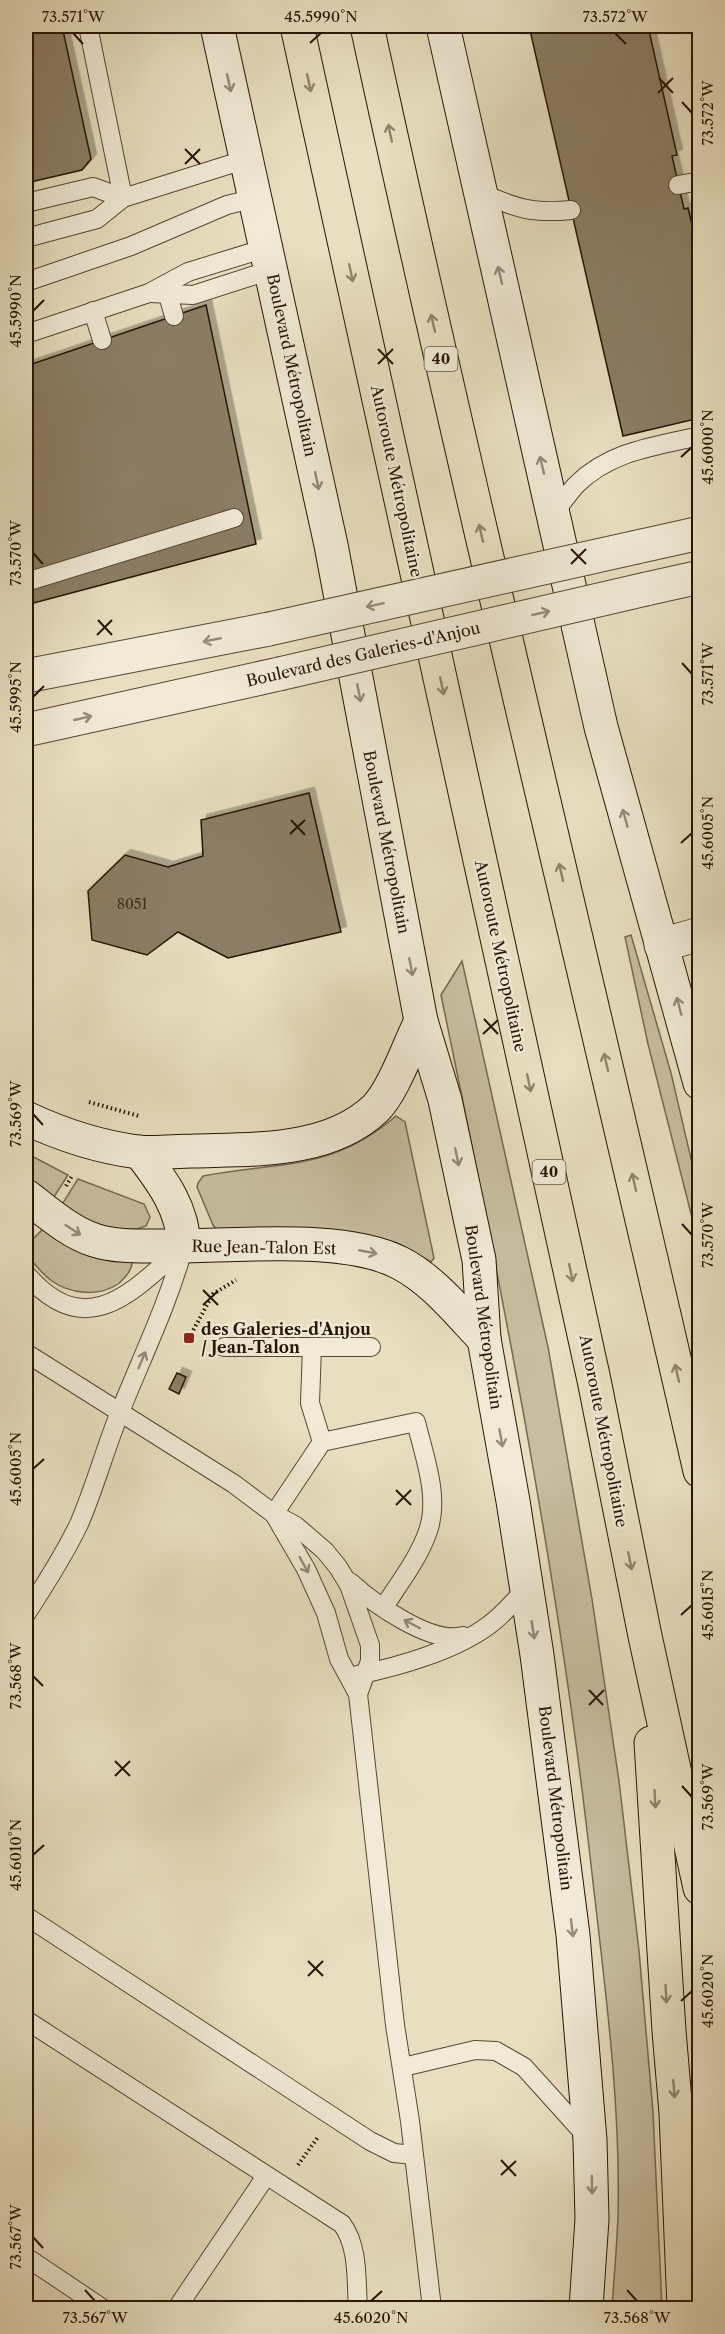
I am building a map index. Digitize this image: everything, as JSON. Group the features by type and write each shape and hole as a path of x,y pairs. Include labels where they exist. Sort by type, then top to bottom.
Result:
{"highway":[{"name":"Autoroute Métropolitaine","path":"297,26 594,1380 645,1636 699,1888"},
{"name":"40","path":"367,26 419,264 518,693 620,1119 699,1471"},
{"path":"645,1636 676,2113 684,2308"}],"main road":[{"name":"Boulevard Métropolitain","path":"217,26 331,545 421,1021 445,1100 479,1260 484,1339 549,1742 573,1935 590,2140 592,2219 586,2308"},
{"path":"443,26 601,727 699,1083"},
{"path":"26,675 269,628 699,533"},
{"name":"Boulevard des Galeries-d'Anjou","path":"26,730 699,577"},
{"path":"662,945 699,934"},
{"path":"26,1118 81,1139 140,1152 284,1146 327,1137 357,1123 384,1101 421,1021"},
{"path":"140,1152 172,1198 183,1234 184,1246"},
{"name":"Rue Jean-Talon Est","path":"26,1196 72,1229 95,1241 146,1246 301,1245 379,1254 416,1272 484,1339"}],"lane":[{"path":"88,26 123,198"},
{"path":"26,238 97,219 123,198 246,159"},
{"path":"678,185 699,181"},
{"path":"26,203 93,187 123,198"},
{"path":"482,193 513,207 532,212 571,210"},
{"path":"26,282 131,246 227,205 256,198"},
{"path":"26,334 160,290 188,272 269,259"},
{"path":"160,290 174,316"},
{"path":"93,311 102,340"},
{"path":"553,514 576,485 600,465 635,450 699,436"},
{"path":"26,582 234,518"},
{"path":"26,1274 39,1290 62,1304 77,1307 114,1303 130,1294 184,1246"},
{"path":"26,1614 78,1525 119,1413 159,1321 184,1246"},
{"path":"224,1347 370,1347"},
{"path":"312,1347 309,1403 322,1442"},
{"path":"26,1353 234,1484 274,1514 296,1526 311,1537 344,1575 367,1596 412,1624 432,1634 445,1637 458,1637 487,1627"},
{"path":"274,1514 322,1442 416,1422 431,1486 431,1521 422,1546 384,1607"},
{"path":"274,1514 315,1587 326,1613 339,1659 357,1694 395,2025 403,2067 432,2308"},
{"path":"344,1575 358,1604 370,1645 370,1661 357,1694"},
{"path":"347,1677 391,1668 440,1650 487,1627 526,1589"},
{"path":"26,1916 370,2141 394,2153 414,2155"},
{"path":"26,2020 342,2224 349,2234 353,2247 358,2308"},
{"path":"403,2067 475,2050 496,2051 524,2067 590,2140"},
{"path":"177,2308 266,2176"},
{"path":"26,2257 102,2308"}],"path":[{"name":"Rue Jean-Talon Est","path":"189,1338 213,1294 241,1277"},
{"path":"310,2148 316,2139"}],"shaded area":[{"path":"631,935 671,1073 699,1193 699,1245 648,1044 625,937"},
{"path":"462,961 548,1347 592,1599 619,1781 639,1951 653,2112 662,2308 612,2308 618,2227 618,2170 614,2080 605,1990 577,1747 544,1531 485,1209 441,995"},
{"path":"396,1116 405,1122 434,1258 431,1262 397,1243 376,1237 216,1229 213,1225 197,1187 203,1176 327,1156 372,1134"},
{"path":"26,1153 68,1175 52,1200 26,1182"},
{"path":"78,1179 144,1204 150,1217 146,1226 137,1229 99,1229 61,1206"},
{"path":"46,1226 132,1261 130,1271 118,1284 102,1291 76,1291 59,1285 45,1275 26,1254 26,1246"}],"building":[{"path":"26,26 62,26 91,159 82,170 26,183"},
{"path":"529,26 648,26 677,155 672,156 684,209 688,208 700,257 700,418 623,436"},
{"path":"206,305 256,544 26,605 26,366"},
{"path":"309,793 341,932 228,958 178,932 147,955 92,940 88,891 125,855 168,867 203,856 201,820"},
{"path":"177,1373 186,1377 179,1394 169,1389"}],"place":[{"name":"des Galeries-d'Anjou / Jean-Talon","path":"189,1338"}]}
